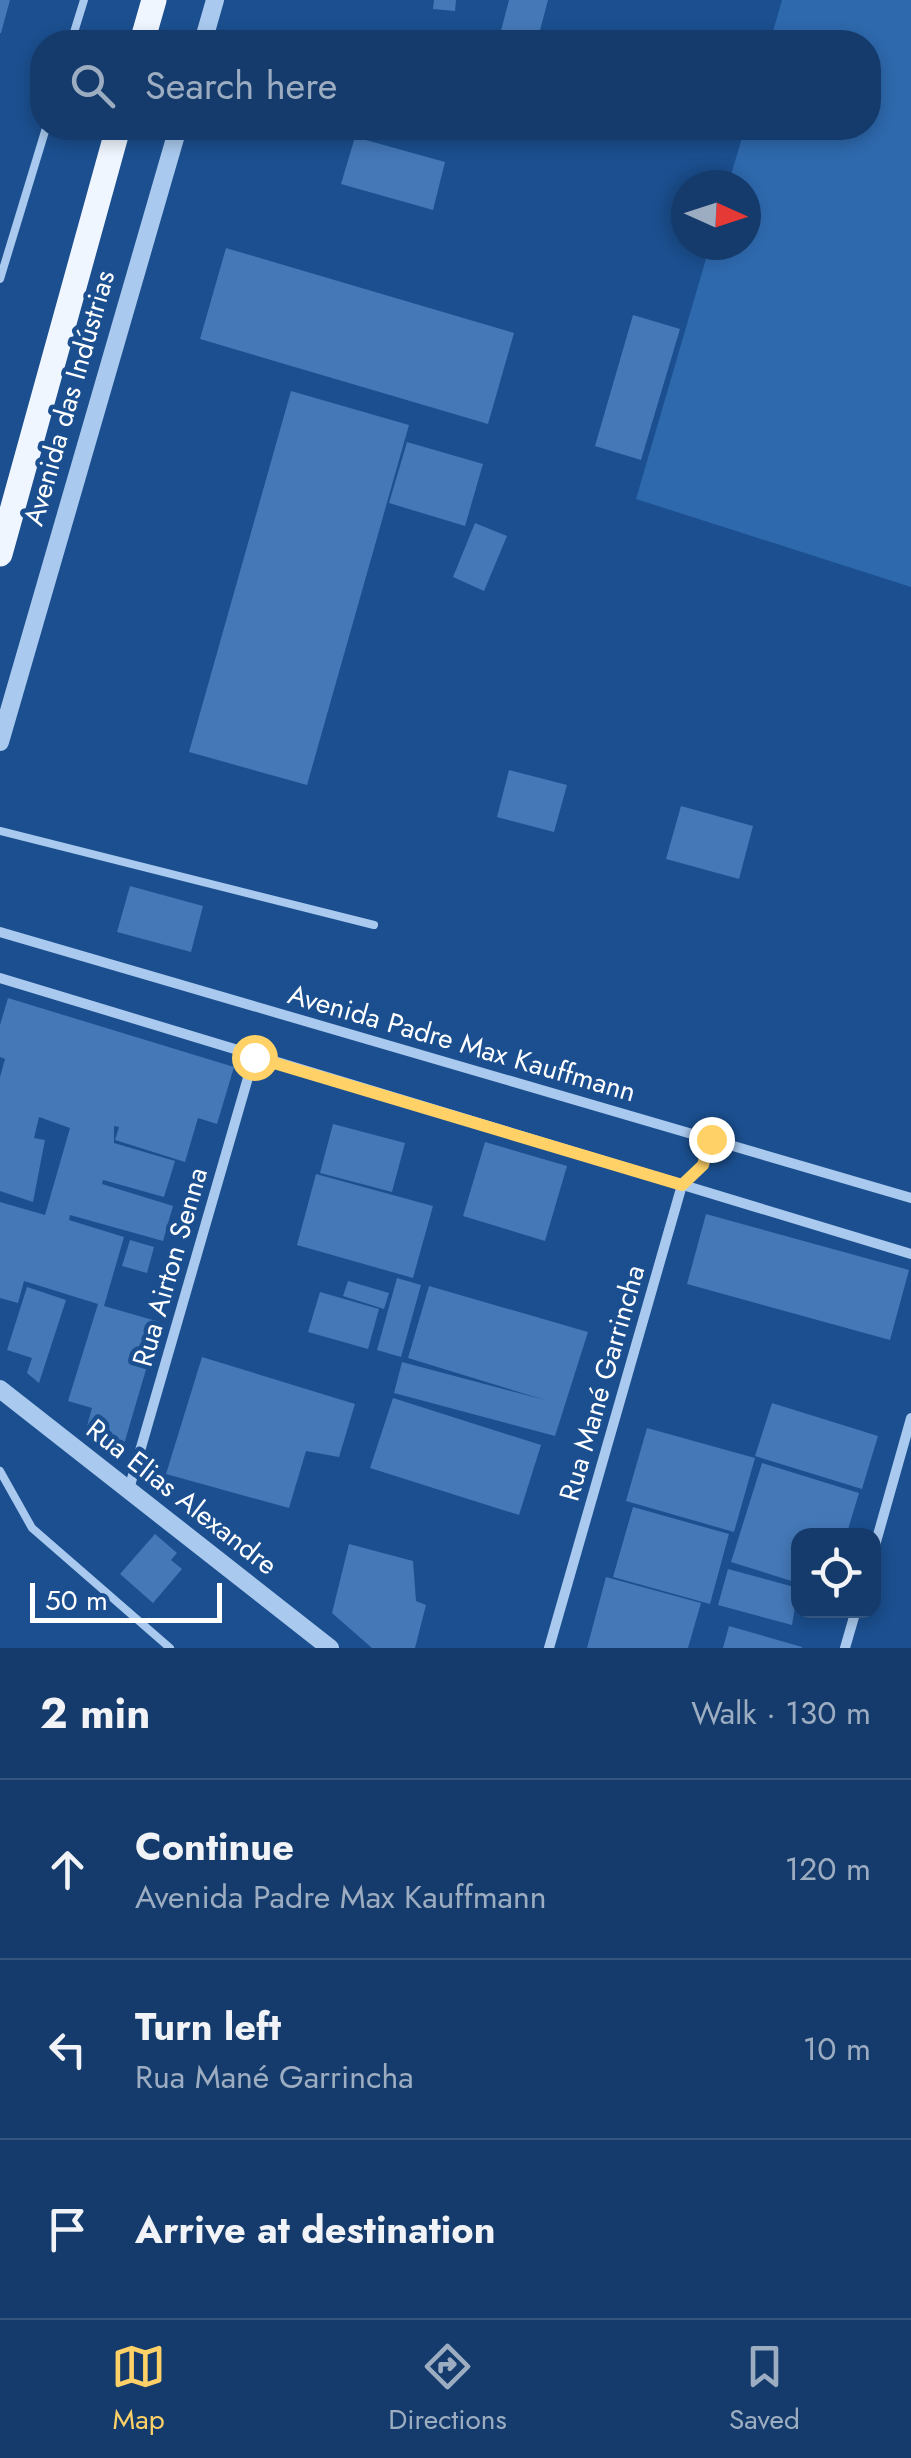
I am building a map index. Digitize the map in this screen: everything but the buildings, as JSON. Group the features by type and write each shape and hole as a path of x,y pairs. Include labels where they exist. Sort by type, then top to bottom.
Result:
{"main road":[{"path":"145,30 154,0"},
{"name":"Avenida das Indústrias","path":"0,554 115,140"}],"street":[{"path":"207,30 216,0"},
{"name":"Avenida das Indústrias","path":"0,742 175,140"},
{"name":"Avenida Padre Max Kauffmann","path":"0,932 911,1198"},
{"path":"0,978 911,1254"},
{"name":"Rua Airton Senna","path":"130,1489 254,1057"},
{"name":"Rua Mané Garrincha","path":"549,1648 682,1185 703,1165 711,1139"},
{"name":"Rua Elias Alexandre","path":"0,1390 330,1648"},
{"path":"880,1528 911,1418"},
{"path":"845,1648 854,1618"}],"lane":[{"path":"75,30 84,0"},
{"path":"0,279 42,140"},
{"path":"0,831 374,925"},
{"path":"0,1471 32,1528 170,1648"}],"shaded area":[{"path":"782,0 911,0 911,587 636,499 706,260 761,260 761,170 732,170 741,140 881,140 881,30 773,30"}],"route":[{"path":"254,1057 682,1185 703,1165 711,1139"}]}
